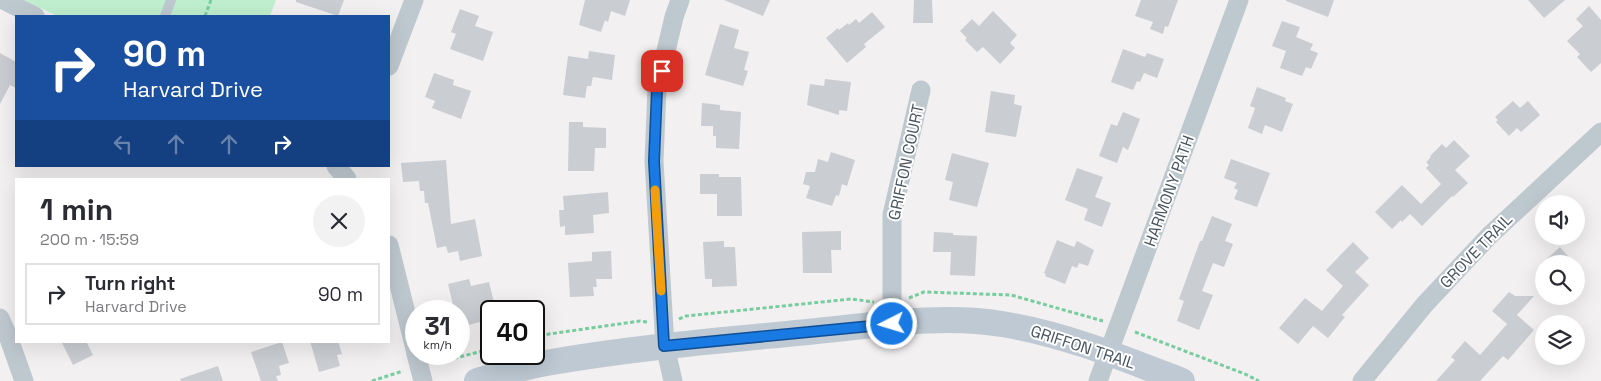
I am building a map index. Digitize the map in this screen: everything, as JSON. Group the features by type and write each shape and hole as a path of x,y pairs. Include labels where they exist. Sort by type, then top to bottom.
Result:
{"street":[{"path":"3,0 33,15"},
{"path":"390,63 414,0"},
{"path":"673,381 664,336 654,161 657,89 674,17 680,0"},
{"name":"HARMONY PATH","path":"1098,381 1239,0"},
{"name":"GRIFFON COURT","path":"892,324 892,215 921,90"},
{"name":"GROVE TRAIL","path":"1362,381 1425,304 1489,236 1601,132"},
{"path":"337,167 346,178"},
{"path":"390,249 405,310"},
{"path":"0,318 24,381"},
{"name":"GRIFFON TRAIL","path":"477,381 664,336 962,320 1001,323 1050,333 1182,381"},
{"path":"419,365 423,381"}],"lane":[{"path":"165,15 170,0"}],"path":[{"path":"205,15 211,0"},
{"path":"545,335 640,321 664,336"},
{"path":"1246,374 1259,381"}],"green space":[{"path":"25,0 276,0 270,15 55,15"}],"building":[{"path":"296,0 344,0 338,15 296,2"},
{"path":"585,0 630,0 625,16 611,11 608,22 605,20 601,32 579,25"},
{"path":"724,0 770,0 763,16"},
{"path":"914,0 932,0 933,23 913,23"},
{"path":"1141,0 1178,0 1168,27 1165,26 1163,34 1150,29 1153,22 1135,16"},
{"path":"1286,0 1334,0 1328,17"},
{"path":"1528,0 1565,0 1544,18"},
{"path":"1589,6 1601,20 1601,63 1591,72 1577,57 1580,54 1567,41 1583,26 1576,19"},
{"path":"460,9 479,16 475,26 493,32 483,61 450,49 456,34 451,32"},
{"path":"993,11 1017,35 1010,43 1015,48 1000,64 983,47 977,52 965,40 967,38 960,31 972,19 979,26"},
{"path":"872,12 885,27 864,44 866,47 847,63 826,38 838,28 839,30 848,23 849,25 856,19 859,23"},
{"path":"1282,21 1300,27 1296,37 1313,44 1310,50 1318,53 1311,69 1306,67 1302,76 1280,68 1286,51 1272,46"},
{"path":"720,24 739,30 734,48 749,52 744,70 748,71 743,86 705,75"},
{"path":"1123,49 1145,57 1147,53 1164,59 1157,78 1144,73 1140,82 1137,81 1133,90 1111,82"},
{"path":"589,51 615,55 612,80 593,77 591,86 587,86 585,98 563,95 568,56 588,59"},
{"path":"0,53 15,61 15,88 10,85 0,104"},
{"path":"434,73 454,80 453,85 471,91 461,119 432,108 435,101 425,97"},
{"path":"825,79 851,82 847,111 839,110 839,115 807,105 810,84 824,86"},
{"path":"1257,87 1286,98 1285,101 1293,104 1282,132 1265,125 1262,134 1248,128 1255,108 1250,106"},
{"path":"991,91 1015,95 1014,104 1022,106 1016,137 985,132"},
{"path":"1513,101 1520,108 1528,101 1540,115 1521,132 1517,128 1509,136 1496,122 1498,120 1495,117"},
{"path":"702,103 720,105 720,110 741,112 739,149 716,148 716,136 713,136 713,126 701,126"},
{"path":"1123,112 1140,119 1128,150 1123,147 1117,163 1099,156 1111,124 1117,126"},
{"path":"569,122 583,122 583,127 606,128 606,148 595,148 594,171 568,171"},
{"path":"1454,140 1470,156 1455,170 1468,183 1422,226 1410,214 1392,229 1375,212 1402,185 1421,204 1441,184 1426,168 1429,165 1426,162 1442,144 1446,148"},
{"path":"831,152 855,160 847,186 842,184 839,196 836,195 832,206 806,198 810,186 803,184 806,172 815,172 818,159 828,162"},
{"path":"952,153 989,163 977,207 949,200 953,182 945,180"},
{"path":"1231,159 1270,173 1257,207 1234,199 1238,190 1234,188 1237,183 1224,178"},
{"path":"446,160 451,224 475,219 482,256 460,261 458,251 448,253 446,246 437,248 428,203 425,203 424,191 420,191 419,181 403,182 401,163"},
{"path":"1077,168 1103,177 1095,197 1111,203 1102,227 1084,220 1088,209 1065,200"},
{"path":"700,174 719,174 719,177 741,177 742,216 717,216 717,194 700,194"},
{"path":"608,192 609,213 593,215 594,233 565,235 565,226 560,227 559,210 564,210 563,196"},
{"path":"1212,216 1232,224 1225,241 1233,244 1224,267 1213,263 1202,291 1213,295 1199,330 1177,321 1184,301 1179,299 1200,241 1202,241"},
{"path":"841,231 841,250 831,250 832,273 803,273 802,232"},
{"path":"934,232 977,236 975,276 950,275 951,252 933,252"},
{"path":"1057,240 1074,247 1077,241 1094,250 1088,266 1079,263 1077,268 1072,266 1065,284 1045,276 1046,274 1044,273"},
{"path":"724,241 724,247 735,247 737,286 712,287 712,279 705,279 703,242"},
{"path":"1353,242 1369,258 1355,272 1369,285 1342,315 1345,317 1328,338 1313,326 1298,344 1279,328 1305,298 1322,311 1343,286 1326,270"},
{"path":"1560,247 1567,255 1551,255"},
{"path":"611,251 612,279 596,279 597,287 593,287 594,296 570,297 568,263 592,261 592,252"},
{"path":"469,279 471,286 489,282 493,300 480,300 480,322 470,325 470,300 452,300 448,284"},
{"path":"1509,292 1515,296 1534,296 1517,315 1534,330 1508,360 1503,356 1480,381 1436,381 1455,360 1451,357 1465,341 1480,355 1507,324 1492,311"},
{"path":"62,343 87,343 93,355 73,365"},
{"path":"282,343 289,363 279,366 281,375 276,376 278,381 261,381 251,352"},
{"path":"311,343 339,343 342,354 337,355 340,366 319,372"},
{"path":"218,366 223,381 181,381 180,379"}],"slow traffic":[{"path":"655,190 661,291"}],"route":[{"path":"662,71 657,89 654,161 664,346 892,324"}]}
